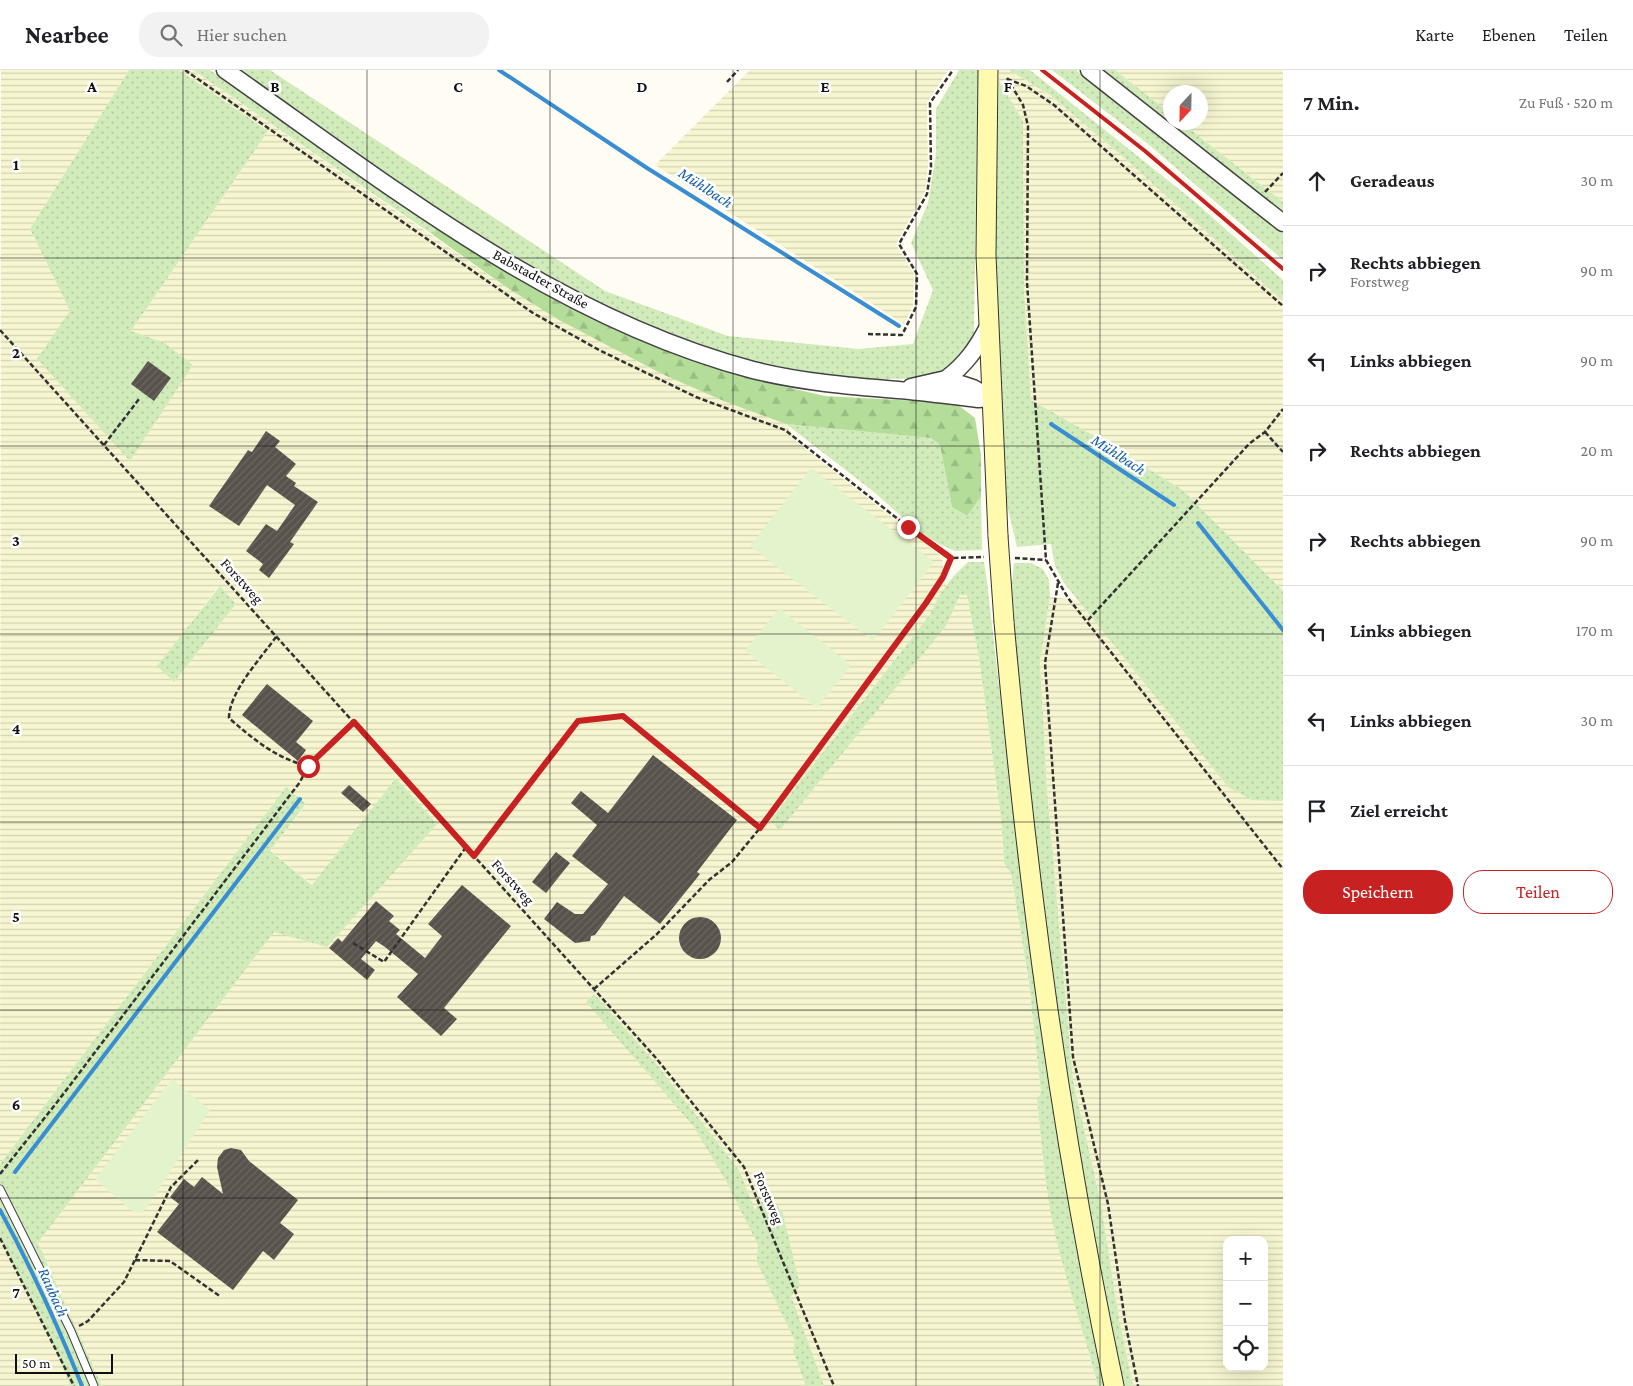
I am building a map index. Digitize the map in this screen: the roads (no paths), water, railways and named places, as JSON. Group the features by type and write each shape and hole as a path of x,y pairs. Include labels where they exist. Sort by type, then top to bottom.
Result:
{"main road":[{"path":"988,70 988,327 991,398 1004,622 1022,817 1038,948 1064,1122 1094,1290 1114,1386"}],"street":[{"name":"Babstadter Straße","path":"224,70 483,248 608,316 694,352 754,370 825,384 958,397 991,398"},
{"path":"1090,70 1258,201 1283,223"},
{"name":"Babstadter Straße","path":"899,390 946,379 964,365 976,349 988,327"},
{"path":"946,379 973,388 991,398"}],"lane":[{"path":"0,1189 71,1331 94,1386"}],"waterway":[{"name":"Mühlbach","path":"499,70 647,168 899,326"},
{"name":"Mühlbach","path":"1051,424 1174,505"},
{"name":"Mühlbach","path":"1198,523 1283,630"},
{"path":"15,1172 300,799"},
{"name":"Raubach","path":"0,1210 44,1297 82,1386"}],"railway":[{"path":"1042,70 1145,151 1283,269"}]}
